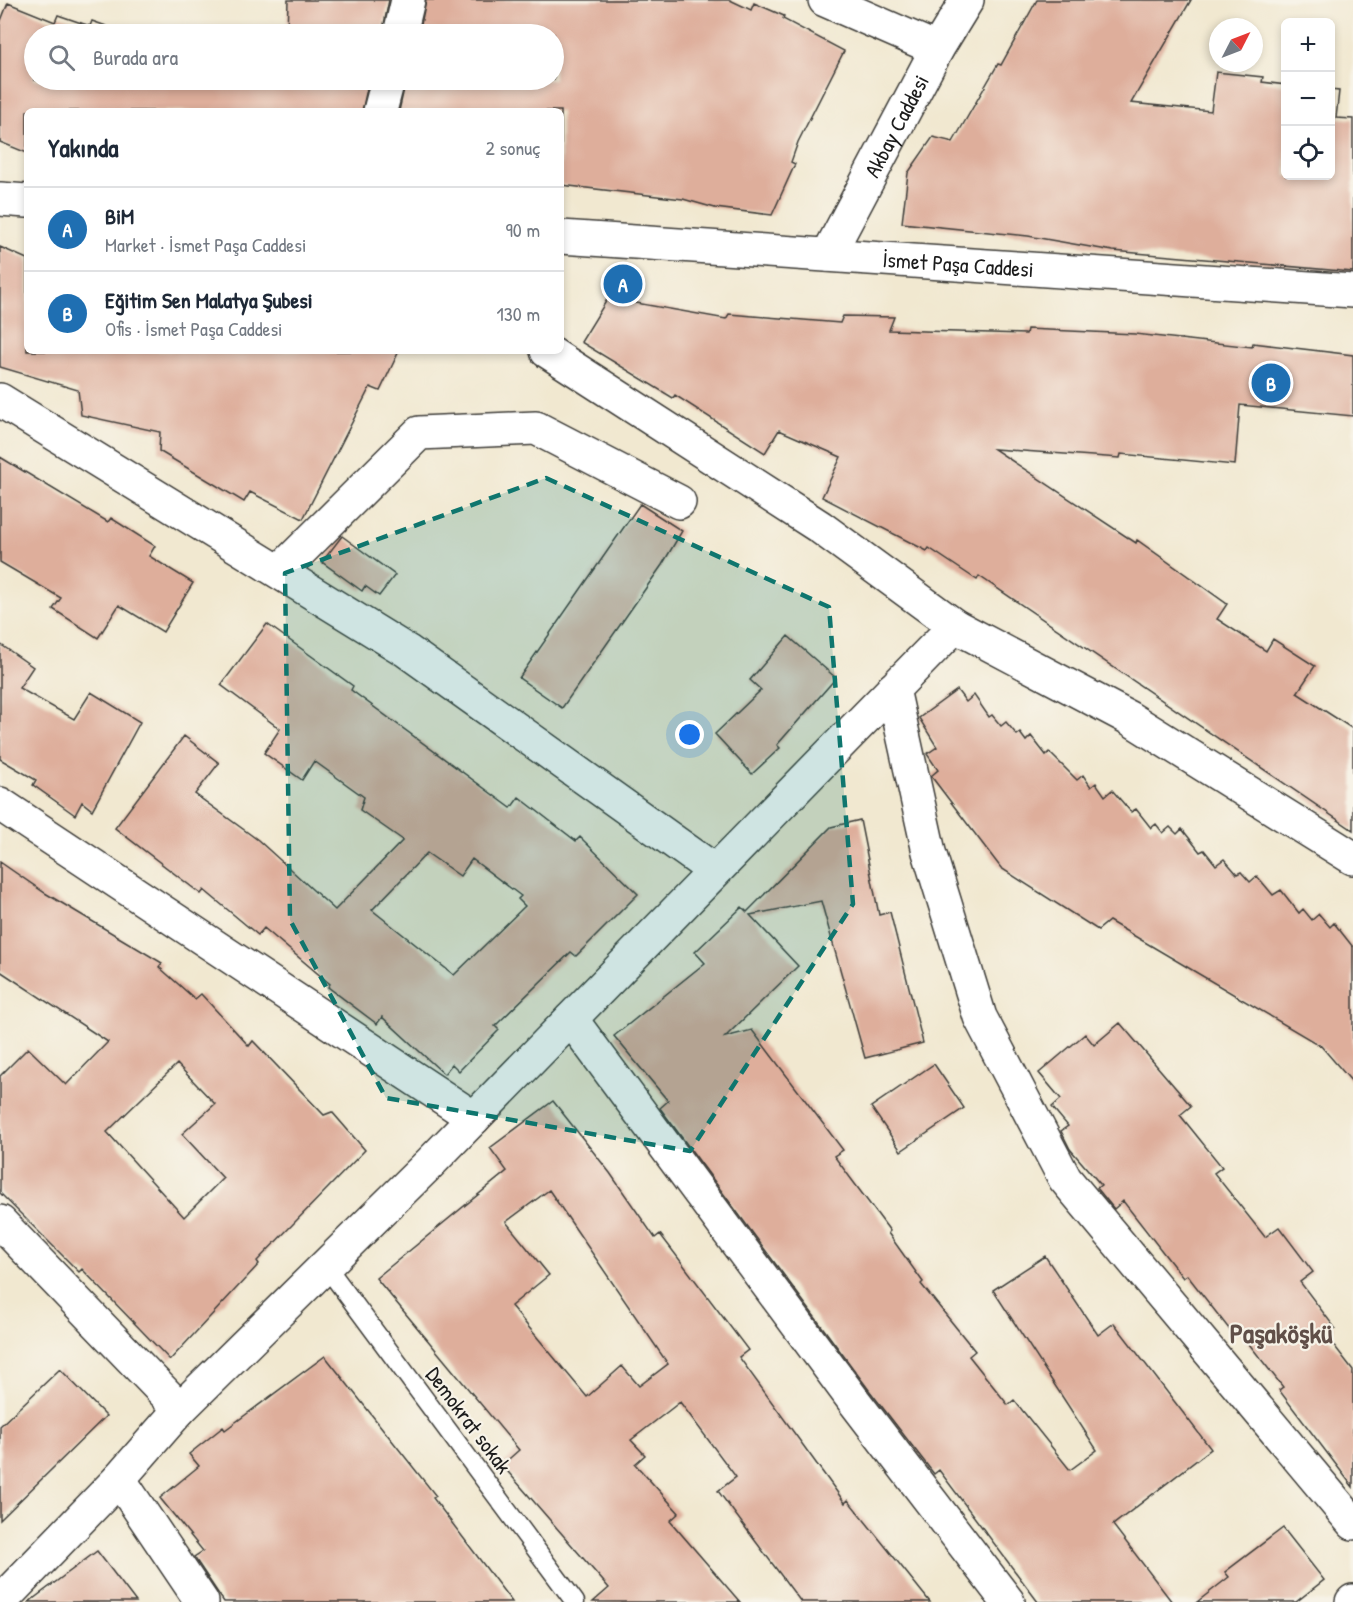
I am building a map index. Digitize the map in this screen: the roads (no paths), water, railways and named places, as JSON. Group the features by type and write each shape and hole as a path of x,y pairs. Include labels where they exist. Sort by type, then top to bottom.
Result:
{"street":[{"path":"402,24 408,0"},
{"path":"825,0 937,49"},
{"name":"Akbay Caddesi","path":"828,255 937,49 967,0"},
{"path":"381,108 385,90"},
{"path":"0,199 24,201"},
{"name":"İsmet Paşa Caddesi","path":"564,237 1353,291"},
{"path":"552,354 820,527 955,626 1129,718 1353,858"},
{"path":"0,400 407,651 715,871"},
{"path":"279,572 419,433 536,428 679,502"},
{"path":"0,1602 119,1479 180,1409 474,1118 955,626"},
{"path":"893,689 929,852 980,1017 1065,1179 1353,1523"},
{"path":"0,804 474,1118"},
{"path":"571,1019 847,1392 1008,1602"},
{"path":"0,1222 180,1409"},
{"path":"119,1479 202,1602"}],"lane":[{"name":"Demokrat sokak","path":"326,1266 575,1602"}],"place":[{"name":"BiM","path":"623,284"},
{"name":"Eğitim Sen Malatya Şubesi","path":"1271,383"}],"district":[{"name":"Paşaköşkü","path":"1281,1333"}]}
